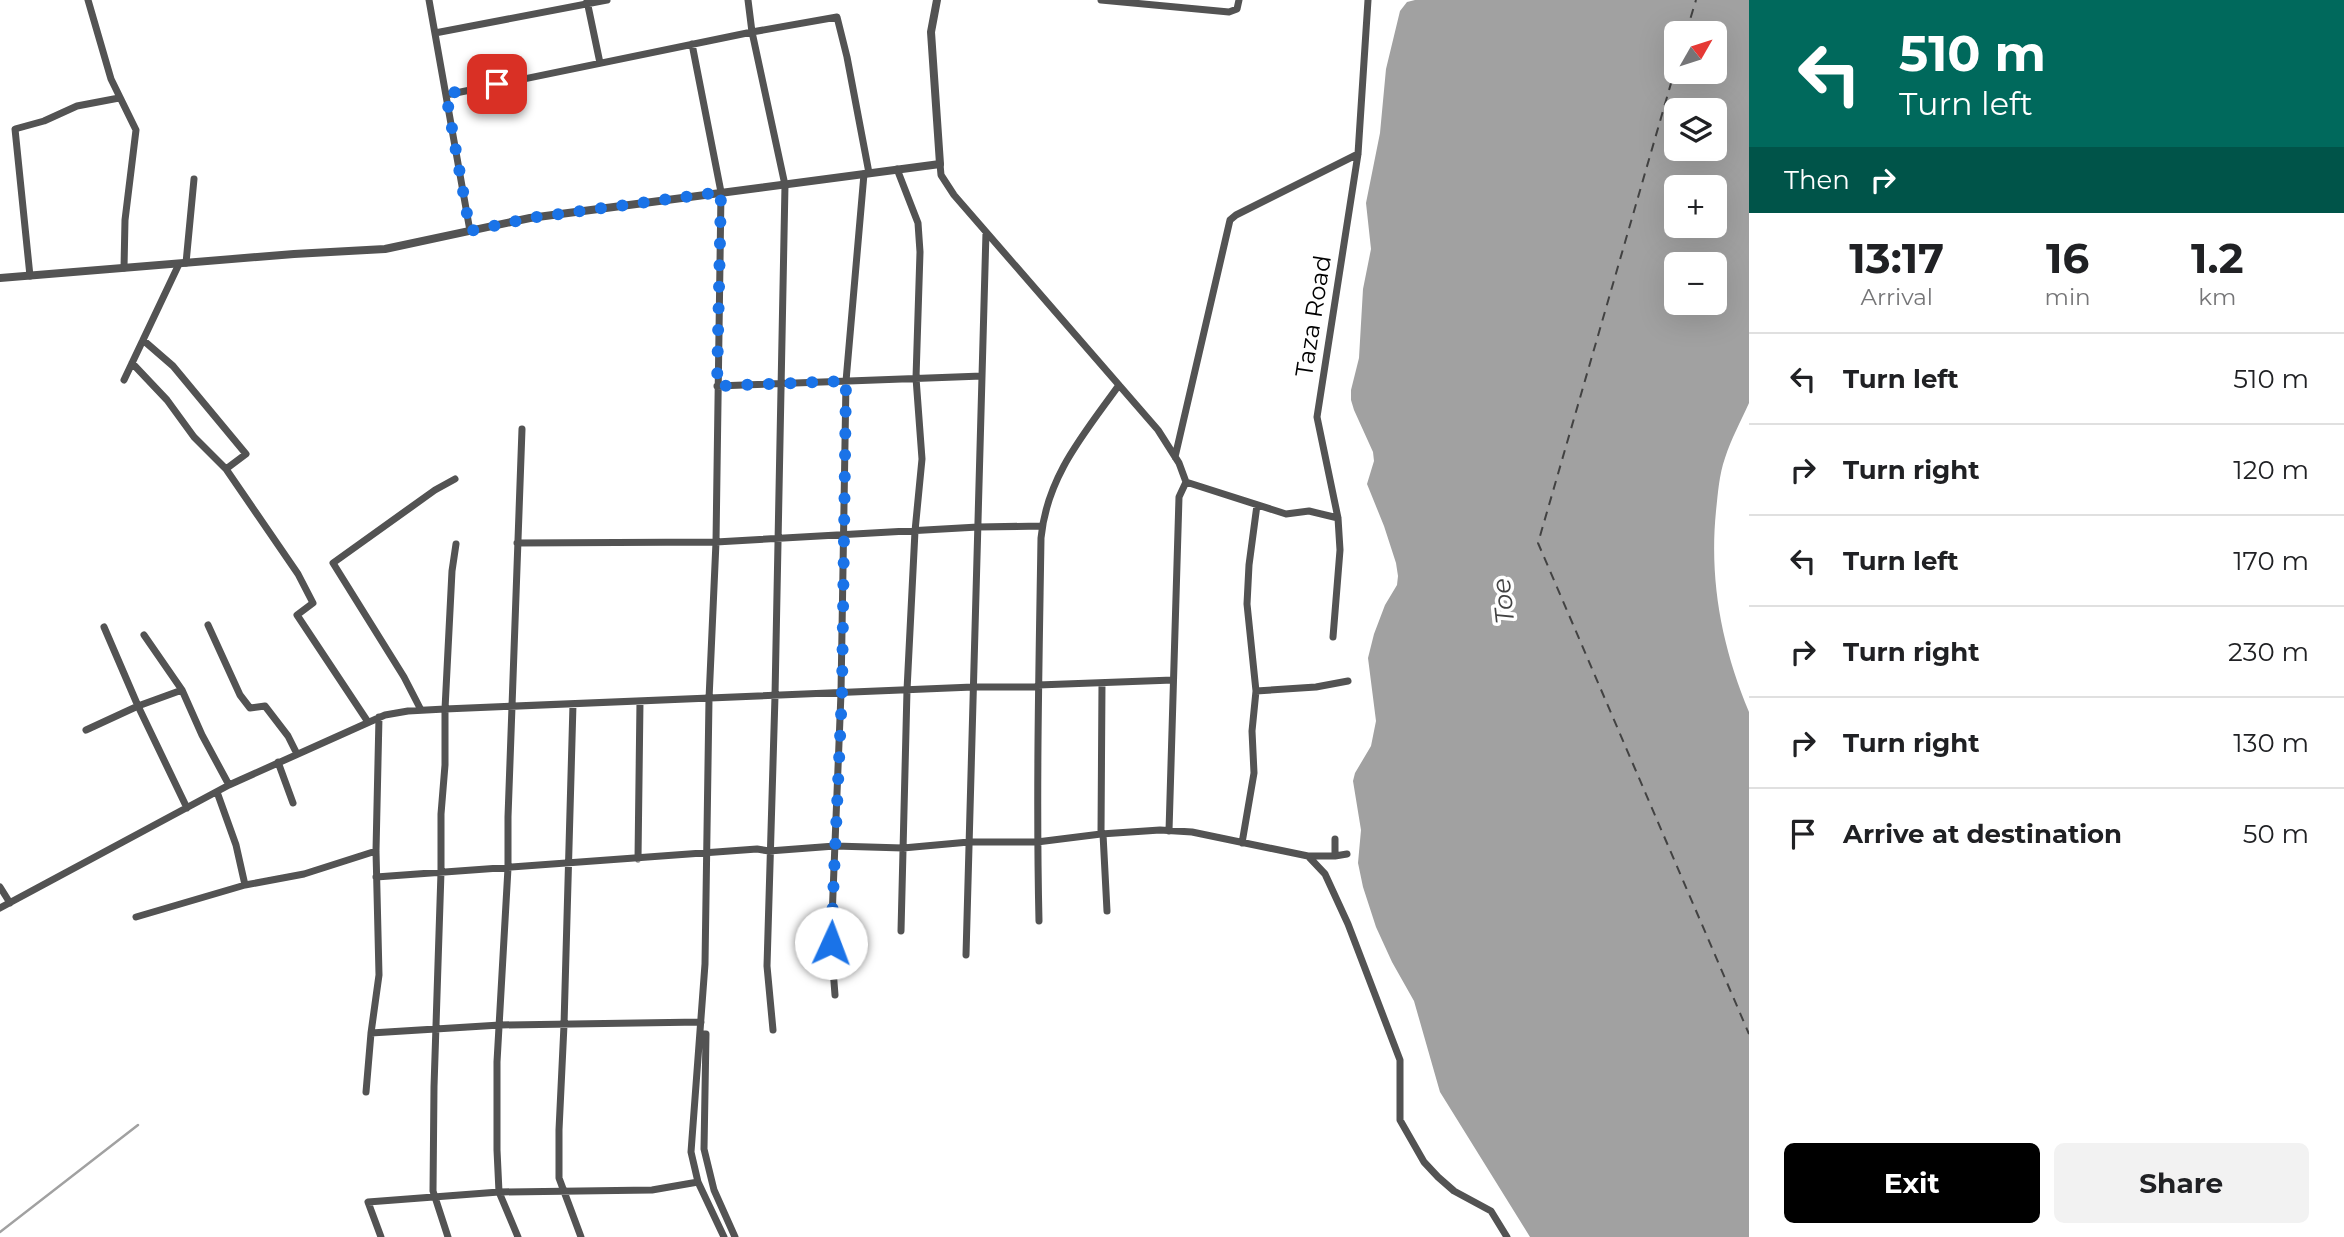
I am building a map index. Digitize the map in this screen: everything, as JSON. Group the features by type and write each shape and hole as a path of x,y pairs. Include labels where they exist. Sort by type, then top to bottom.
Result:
{"street":[{"path":"88,0 107,67 136,130 125,220 124,268"},
{"path":"429,0 470,231"},
{"path":"435,33 607,0"},
{"path":"748,0 752,32 785,185 767,966 773,1030"},
{"path":"937,0 931,32 940,164 941,175 954,195 1158,430 1175,457 1186,482 1286,514 1309,511 1338,518"},
{"path":"1101,0 1229,12 1237,9 1239,0"},
{"name":"Taza Road","path":"1334,637 1340,550 1338,518 1317,417 1358,154 1368,0"},
{"path":"588,2 600,63"},
{"path":"446,94 836,17 847,57 866,173 846,381 842,693 831,943 835,996"},
{"path":"692,44 721,192 716,542 709,699 705,964 691,1152 698,1182 724,1237"},
{"path":"30,276 15,129 44,121 77,106 119,98"},
{"path":"1175,457 1230,220 1358,154"},
{"path":"0,278 385,249 530,218 940,164"},
{"path":"897,169 918,223 920,252 916,378 922,459 915,531 901,931"},
{"path":"124,380 183,263 194,179"},
{"path":"966,955 986,231"},
{"path":"143,340 173,366 246,454 226,469"},
{"path":"132,363 167,400 194,437 226,469 298,574 313,603 297,615 368,722"},
{"path":"717,386 982,376"},
{"path":"1039,921 1038,687 1042,526 1054,484 1067,459 1119,385"},
{"path":"518,1237 499,1192 497,1062 508,868 522,429"},
{"path":"421,710 404,677 333,563 435,490 455,479"},
{"path":"1170,831 1179,497 1186,482"},
{"path":"1242,843 1254,774 1252,731 1256,691 1247,604 1257,505"},
{"path":"517,543 716,542 978,527 1042,526"},
{"path":"448,1237 435,1196 436,1029 444,709 456,544"},
{"path":"208,625 240,695 250,708 265,706 288,736 297,754"},
{"path":"104,626 138,706 187,808"},
{"path":"144,635 182,690 229,785"},
{"path":"0,908 229,785 379,717 421,710 1173,680"},
{"path":"1256,691 1316,687 1348,681"},
{"path":"1102,683 1102,834 1107,911"},
{"path":"86,730 138,706 182,690"},
{"path":"638,859 640,701"},
{"path":"573,704 559,1178 581,1237"},
{"path":"366,1092 379,975 376,851 379,717"},
{"path":"278,761 293,803"},
{"path":"217,792 236,845 245,885"},
{"path":"376,877 757,849 769,851 835,846 903,848 969,842 1037,842 1102,834 1170,831 1192,832 1308,856 1347,854"},
{"path":"1335,839 1335,856"},
{"path":"136,917 245,885 304,874 376,851"},
{"path":"1308,856 1325,874 1348,924 1400,1060 1400,1119 1424,1162 1454,1191 1491,1211 1507,1237"},
{"path":"0,887 10,902"},
{"path":"371,1033 500,1025 701,1022"},
{"path":"700,1034 706,1034 704,1149 714,1190 735,1237"},
{"path":"381,1237 368,1202 499,1192 652,1190 698,1182"}],"water":[{"name":"Toe","path":"1415,0 1749,0 1749,403 1730,444 1720,477 1714,563 1725,638 1749,712 1749,1237 1530,1237 1440,1092 1414,1001 1376,927 1363,887 1358,863 1361,830 1353,781 1371,746 1376,721 1368,658 1374,634 1385,605 1397,585 1398,576 1384,526 1367,484 1374,461 1373,452 1354,410 1351,390 1359,358 1363,289 1371,249 1366,203 1380,133 1386,69 1400,11 1407,2"}],"waterway":[{"path":"0,1232 138,1125"}],"ferry route":[{"path":"1690,21 1696,0"},
{"path":"1671,84 1538,543 1749,1034"}],"route":[{"path":"497,84 446,94 470,231 530,218 721,192 717,386 846,381 842,693 831,943"}]}
